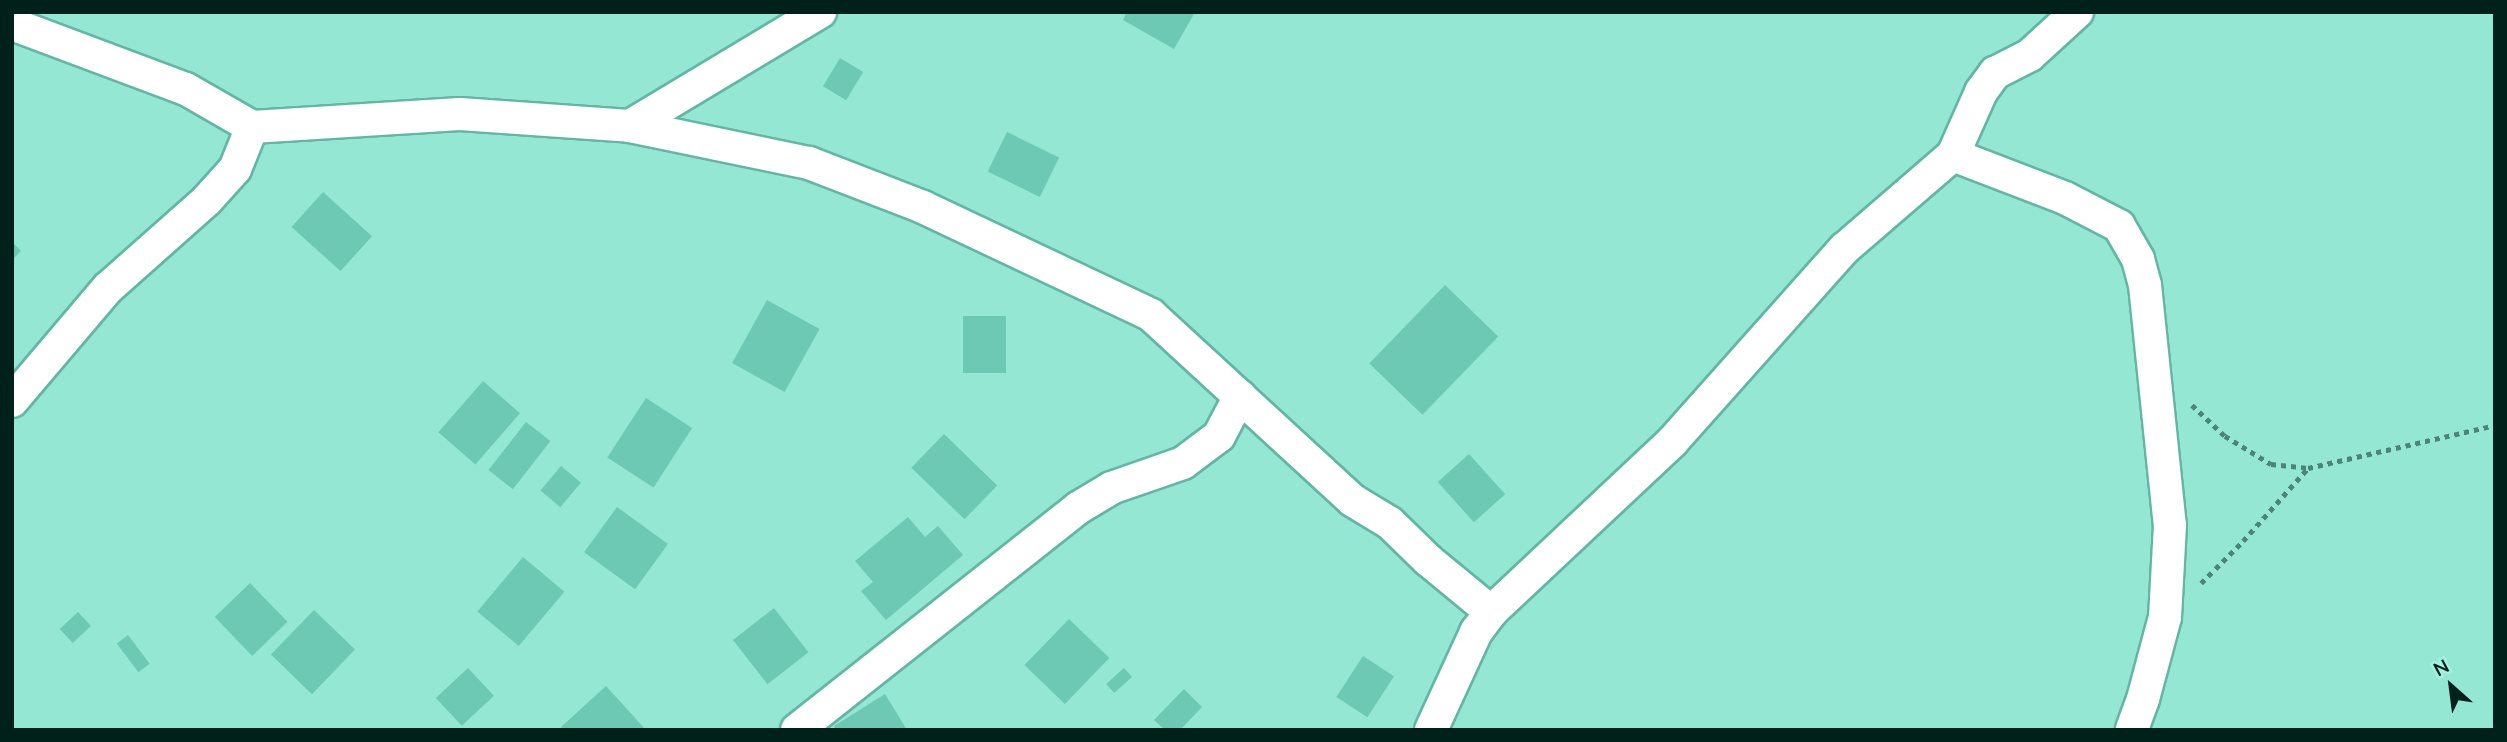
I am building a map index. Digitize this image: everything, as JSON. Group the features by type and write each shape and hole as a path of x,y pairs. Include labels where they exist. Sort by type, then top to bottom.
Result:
{"street":[{"path":"630,126 820,12"},
{"path":"1431,730 1476,632 1491,612 1672,442 1844,248 1953,155 1981,92 1995,73 2030,55 2077,12"},
{"path":"12,24 186,89 252,127 460,114 630,126 808,163 923,207 1151,314 1352,499 1390,523 1491,612"},
{"path":"12,401 108,288 207,200 235,169 252,127"},
{"path":"1953,155 2064,198 2119,226 2138,259 2145,285 2170,525 2165,617 2132,730"},
{"path":"797,730 1078,508 1111,488 1183,463 1210,443 1219,436 1240,396"}],"path":[{"path":"2189,402 2225,436 2270,464 2308,468 2495,425"},
{"path":"2165,617 2243,541 2308,468"}],"building":[{"path":"1127,12 1195,12 1174,49 1123,20"},
{"path":"840,58 863,72 846,100 823,86"},
{"path":"1007,132 1059,157 1040,197 988,172"},
{"path":"323,192 372,236 341,271 292,227"},
{"path":"12,242 21,251 12,260"},
{"path":"1445,285 1498,336 1423,415 1369,363"},
{"path":"767,300 819,329 785,392 732,363"},
{"path":"963,316 1006,316 1006,373 963,373"},
{"path":"483,381 520,413 475,464 438,432"},
{"path":"646,398 692,428 653,488 607,458"},
{"path":"526,422 550,441 513,489 488,470"},
{"path":"944,434 997,485 965,519 911,468"},
{"path":"1469,454 1505,494 1474,522 1438,482"},
{"path":"561,466 581,483 560,507 540,491"},
{"path":"617,507 668,544 635,589 584,552"},
{"path":"908,517 925,537 938,526 963,555 886,620 861,591 873,582 855,561"},
{"path":"523,557 564,592 519,646 477,611"},
{"path":"250,583 288,622 252,656 215,617"},
{"path":"774,608 808,652 768,684 733,640"},
{"path":"314,610 355,650 312,694 271,655"},
{"path":"78,612 91,626 73,643 60,629"},
{"path":"1069,619 1109,658 1065,704 1025,665"},
{"path":"128,635 150,664 138,672 117,643"},
{"path":"1363,656 1394,676 1367,717 1336,697"},
{"path":"468,668 494,696 462,726 436,698"},
{"path":"1124,668 1132,677 1114,693 1106,684"},
{"path":"606,686 646,730 563,730 561,727"},
{"path":"1184,689 1202,707 1180,730 1165,730 1154,720"},
{"path":"885,694 907,730 836,730 834,726"}]}
